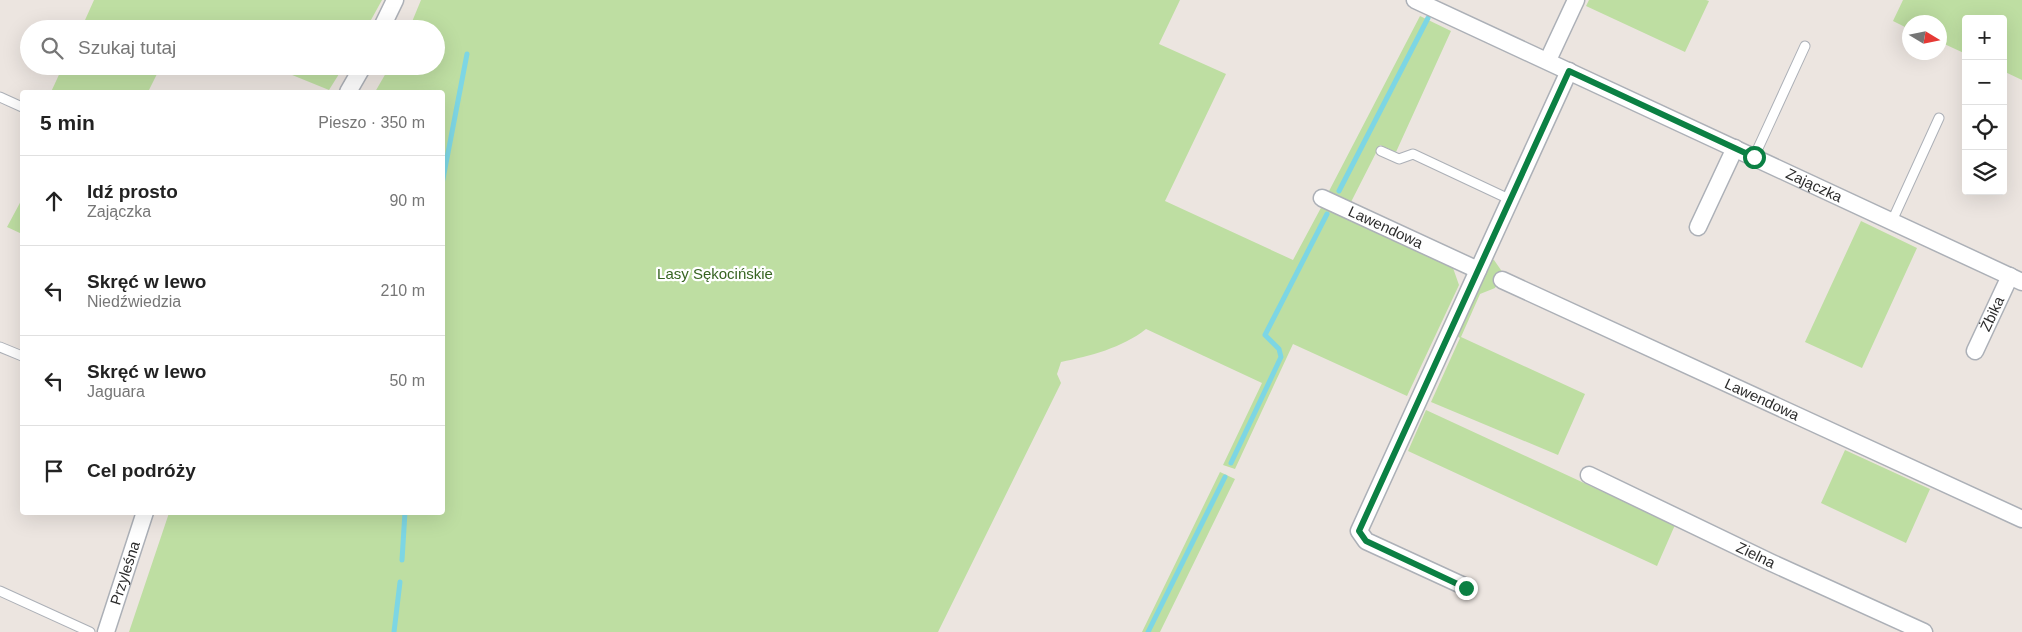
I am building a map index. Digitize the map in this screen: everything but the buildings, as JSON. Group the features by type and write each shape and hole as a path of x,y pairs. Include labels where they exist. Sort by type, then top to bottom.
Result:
{"street":[{"path":"385,20 395,0"},
{"name":"Zajączka","path":"1415,0 1548,60 2016,279"},
{"path":"1548,60 1576,0"},
{"path":"1466,588 1366,541 1359,531 1569,71"},
{"path":"349,90 358,75"},
{"path":"1698,227 1735,148"},
{"name":"Lawendowa","path":"1322,198 1478,270"},
{"name":"Żbika","path":"1975,351 2016,279"},
{"name":"Lawendowa","path":"1502,280 2022,519"},
{"name":"Zielna","path":"1589,475 1772,563 1924,632"},
{"name":"Przyleśna","path":"106,632 144,515"}],"lane":[{"path":"1754,157 1805,46"},
{"path":"0,97 20,106"},
{"path":"1892,221 1939,118"},
{"path":"1382,151 1399,158 1412,154 1509,200"},
{"path":"0,347 20,355"},
{"path":"0,591 90,632"}],"green space":[{"path":"94,0 382,0 371,20 85,20"},
{"name":"Lasy Sękocińskie","path":"421,0 1180,0 1159,44 1226,74 1165,201 1293,260 1323,204 1449,263 1453,268 1459,285 1407,396 1293,344 1235,469 1223,465 1262,383 1146,329 1137,336 1116,346 1094,354 1061,362 1057,374 1061,383 938,632 129,632 168,515 445,515 445,90 376,90 385,75 445,75 445,20 413,20"},
{"path":"1589,0 1709,1 1685,52 1586,6"},
{"path":"1903,0 2022,0 2022,80 2007,73 2007,15 1962,15 1962,52 1947,45 1947,15 1902,15 1902,26 1893,21"},
{"path":"1420,16 1451,31 1396,152 1380,145 1351,202 1328,193"},
{"path":"59,75 156,75 149,90 52,90"},
{"path":"292,75 338,75 329,90"},
{"path":"20,203 20,233 7,227"},
{"path":"1861,221 1917,248 1862,368 1805,342"},
{"path":"1488,258 1494,260 1503,273 1495,288 1480,294 1461,337 1585,394 1558,455 1431,402 1460,338 1455,335"},
{"path":"1426,410 1675,525 1657,566 1408,451"},
{"path":"1845,450 1930,489 1906,543 1821,503"},
{"path":"1220,472 1235,479 1160,632 1142,632"}],"waterway":[{"path":"1339,191 1428,18"},
{"path":"445,168 467,54"},
{"path":"1231,463 1281,357 1279,349 1265,335 1327,214"},
{"path":"1148,632 1225,477"},
{"path":"402,560 405,515"},
{"path":"394,632 400,582"}],"route":[{"path":"1466,588 1366,541 1359,531 1569,71 1754,157"}]}
